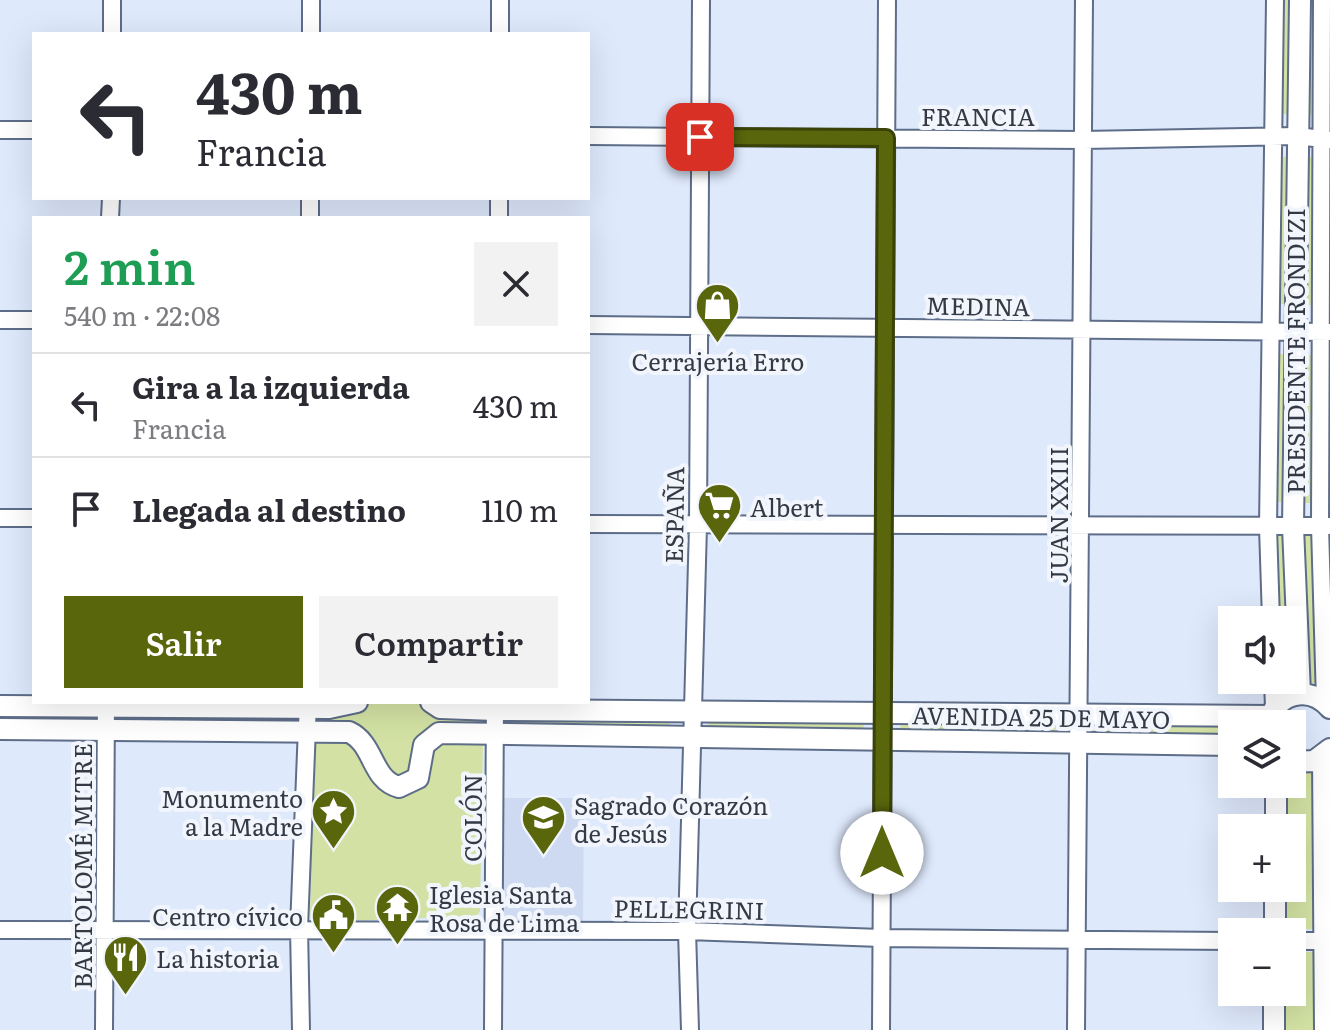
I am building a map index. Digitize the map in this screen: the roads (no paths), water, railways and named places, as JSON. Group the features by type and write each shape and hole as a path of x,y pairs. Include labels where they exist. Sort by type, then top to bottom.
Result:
{"main road":[{"name":"PRESIDENTE FRONDIZI","path":"1296,606 1293,332 1300,0"},
{"path":"1275,710 1285,698 1300,694 1327,705"},
{"path":"0,706 308,705 342,708 352,704"},
{"name":"AVENIDA 25 DE MAYO","path":"434,704 440,708 495,706 1218,716"},
{"name":"AVENIDA 25 DE MAYO","path":"0,729 355,734 381,776 399,787 412,783 421,773 424,745 439,733 1218,745"},
{"path":"1306,762 1326,753 1325,1030"},
{"path":"1274,1006 1274,1030"}],"street":[{"path":"112,0 112,32"},
{"path":"311,0 311,32"},
{"path":"500,0 500,32"},
{"name":"ESPAÑA","path":"690,1030 687,931 698,525 701,0"},
{"path":"881,1030 887,0"},
{"name":"JUAN XXIII","path":"1076,1030 1084,0"},
{"name":"PRESIDENTE FRONDIZI","path":"1271,606 1268,527 1275,0"},
{"name":"PRESIDENTE FRONDIZI","path":"1322,0 1327,705"},
{"path":"0,130 32,130"},
{"name":"FRANCIA","path":"590,136 1083,140 1298,136 1325,140"},
{"path":"0,320 32,320"},
{"name":"MEDINA","path":"590,325 1325,332"},
{"path":"0,518 32,518"},
{"path":"590,524 1081,528 1325,526"},
{"name":"BARTOLOMÉ MITRE","path":"104,1030 106,704"},
{"path":"301,1030 299,928 308,705"},
{"name":"COLÓN","path":"493,1030 495,706"},
{"name":"PELLEGRINI","path":"0,930 299,928 687,931 881,938 1218,941"},
{"path":"1306,941 1327,941"}],"place":[{"name":"Cerrajería Erro","path":"718,345"},
{"name":"Albert","path":"719,545"},
{"name":"Monumento a la Madre","path":"334,850"},
{"name":"Sagrado Corazón de Jesús","path":"543,857"},
{"name":"Iglesia Santa Rosa de Lima","path":"398,946"},
{"name":"Centro cívico","path":"334,954"},
{"name":"La historia","path":"125,996"}]}
